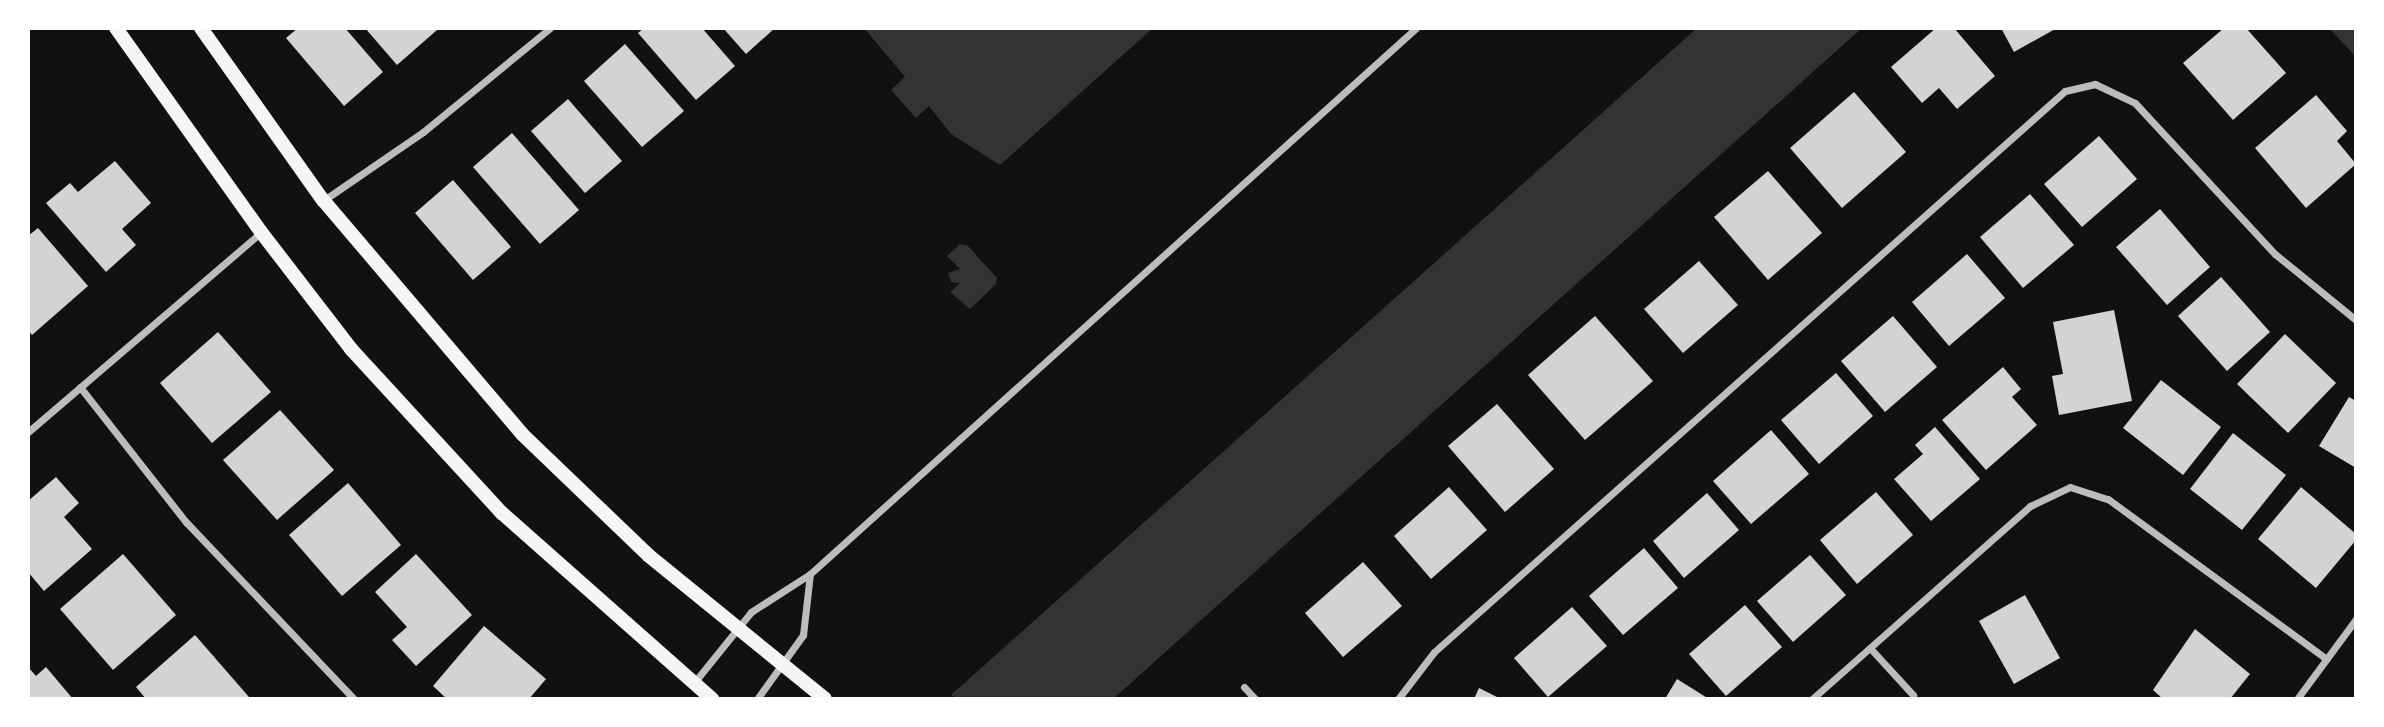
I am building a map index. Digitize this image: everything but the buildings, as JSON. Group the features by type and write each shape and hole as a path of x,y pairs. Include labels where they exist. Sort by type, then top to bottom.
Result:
{"main road":[{"path":"116,28 261,232 351,349 502,513 692,685 712,699"},
{"path":"201,28 323,200 530,443 648,555 734,629 825,699"}],"street":[{"path":"323,200 423,132 550,28"},
{"path":"692,685 734,629 768,598 810,574 1416,28"},
{"path":"1398,699 1434,652 2053,98 2079,85 2095,84 2135,103 2276,254 2356,320"},
{"path":"28,432 261,232"},
{"path":"80,387 186,522 354,699"},
{"path":"1812,699 2030,506 2070,487 2108,499 2327,659"},
{"path":"757,699 803,635 810,574"},
{"path":"2297,699 2356,620"},
{"path":"1870,648 1913,695"},
{"path":"1244,687 1255,699"}],"shaded area":[{"path":"864,28 1153,28 1000,165 951,134 929,106 916,118 891,90 905,77"},
{"path":"1697,28 1862,28 1113,699 958,699 951,695"},
{"path":"2329,28 2356,28 2356,57"},
{"path":"960,244 967,245 997,278 996,284 970,309 950,292 960,283 951,282 948,273 960,269 947,256"}]}
